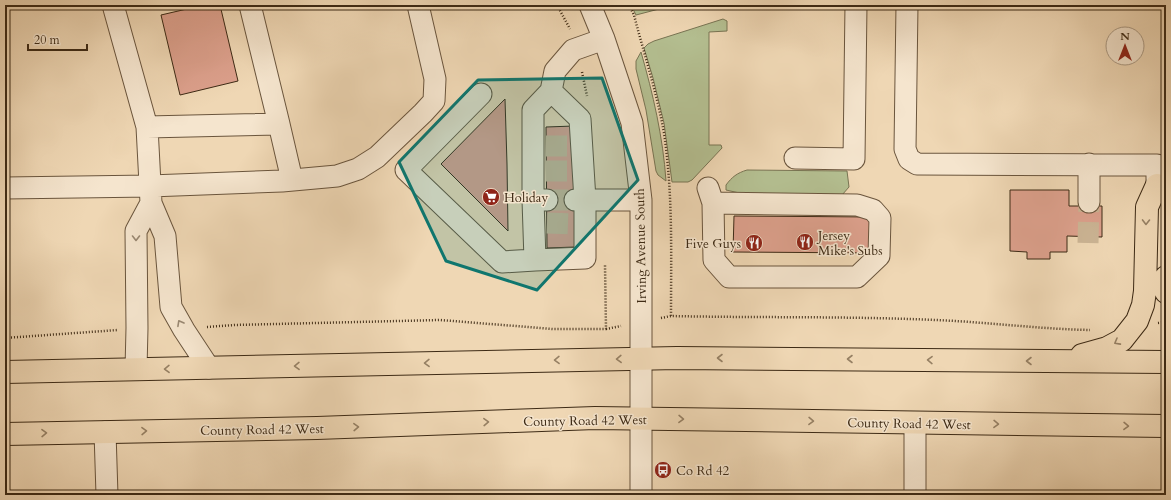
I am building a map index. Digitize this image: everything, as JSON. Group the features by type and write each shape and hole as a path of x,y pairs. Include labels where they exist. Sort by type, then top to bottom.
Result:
{"highway":[{"path":"1157,185 1166,205"},
{"path":"1061,361 1107,348 1122,340 1134,325 1143,305 1145,291 1146,207 1157,185"},
{"path":"1166,277 1166,292"},
{"path":"5,372 677,358 1166,362"},
{"name":"County Road 42 West","path":"5,434 317,428 595,418 1166,426"}],"street":[{"path":"113,5 147,127 150,194 165,236 171,307 209,368"},
{"path":"250,5 292,180"},
{"path":"5,188 150,194 337,176 358,169 377,157 423,113 434,100 435,79 418,5"},
{"name":"Irving Avenue South","path":"590,5 604,39 632,123 641,200 641,495"},
{"path":"795,158 854,159 856,5"},
{"path":"907,5 905,148 909,159 917,164 1157,165 1157,185"},
{"path":"535,260 540,223 540,145 533,110 551,91 555,71 573,50 604,39"},
{"path":"481,94 406,170 502,262 585,258 580,224 578,145 580,119 551,91"},
{"path":"147,127 279,124"},
{"path":"1089,164 1089,202"},
{"path":"136,369 136,231 150,194"},
{"path":"711,196 857,205 873,210 880,218 880,256 857,277 729,277 714,260 711,196"},
{"path":"580,200 641,200"},
{"path":"915,423 916,495"},
{"path":"105,432 107,495"}],"path":[{"path":"629,5 634,15 663,132 670,202 671,316"},
{"path":"606,329 671,316 955,320 1030,328 1093,330"},
{"path":"1134,325 1166,322"},
{"path":"5,338 137,328"}],"highlighted area":[{"path":"602,78 638,180 537,290 446,261 399,162 478,80"}],"green space":[{"path":"631,5 662,5 659,9 636,15"},
{"path":"723,19 727,21 727,31 709,32 709,145 721,145 722,148 692,180 688,182 672,182 664,123 644,48 654,41"},
{"path":"641,52 657,116 663,148 666,181 658,175 656,171 646,110 636,69 636,61"},
{"path":"747,170 847,171 849,187 842,195 744,194 726,190 726,185 733,178 740,172"}],"building":[{"path":"204,5 220,5 238,81 180,95 161,15"},
{"name":"Holiday","path":"505,99 507,164 508,231 441,164"},
{"name":"Holiday","path":"574,126 575,247 547,248 546,127"},
{"path":"1010,190 1069,190 1069,206 1102,206 1102,237 1067,236 1067,252 1050,252 1050,259 1027,259 1027,252 1010,251"},
{"path":"734,216 875,217 875,253 733,252"}],"tunnel":[{"path":"546,146 574,146"},
{"path":"546,171 574,171"},
{"path":"547,200 575,200"},
{"path":"1088,243 1089,202"},
{"path":"547,223 575,224"}],"place":[{"name":"Holiday","path":"491,197"},
{"name":"Jersey Mike's Subs","path":"805,242"},
{"name":"Five Guys","path":"754,243"},
{"name":"Co Rd 42","path":"663,470"}]}
